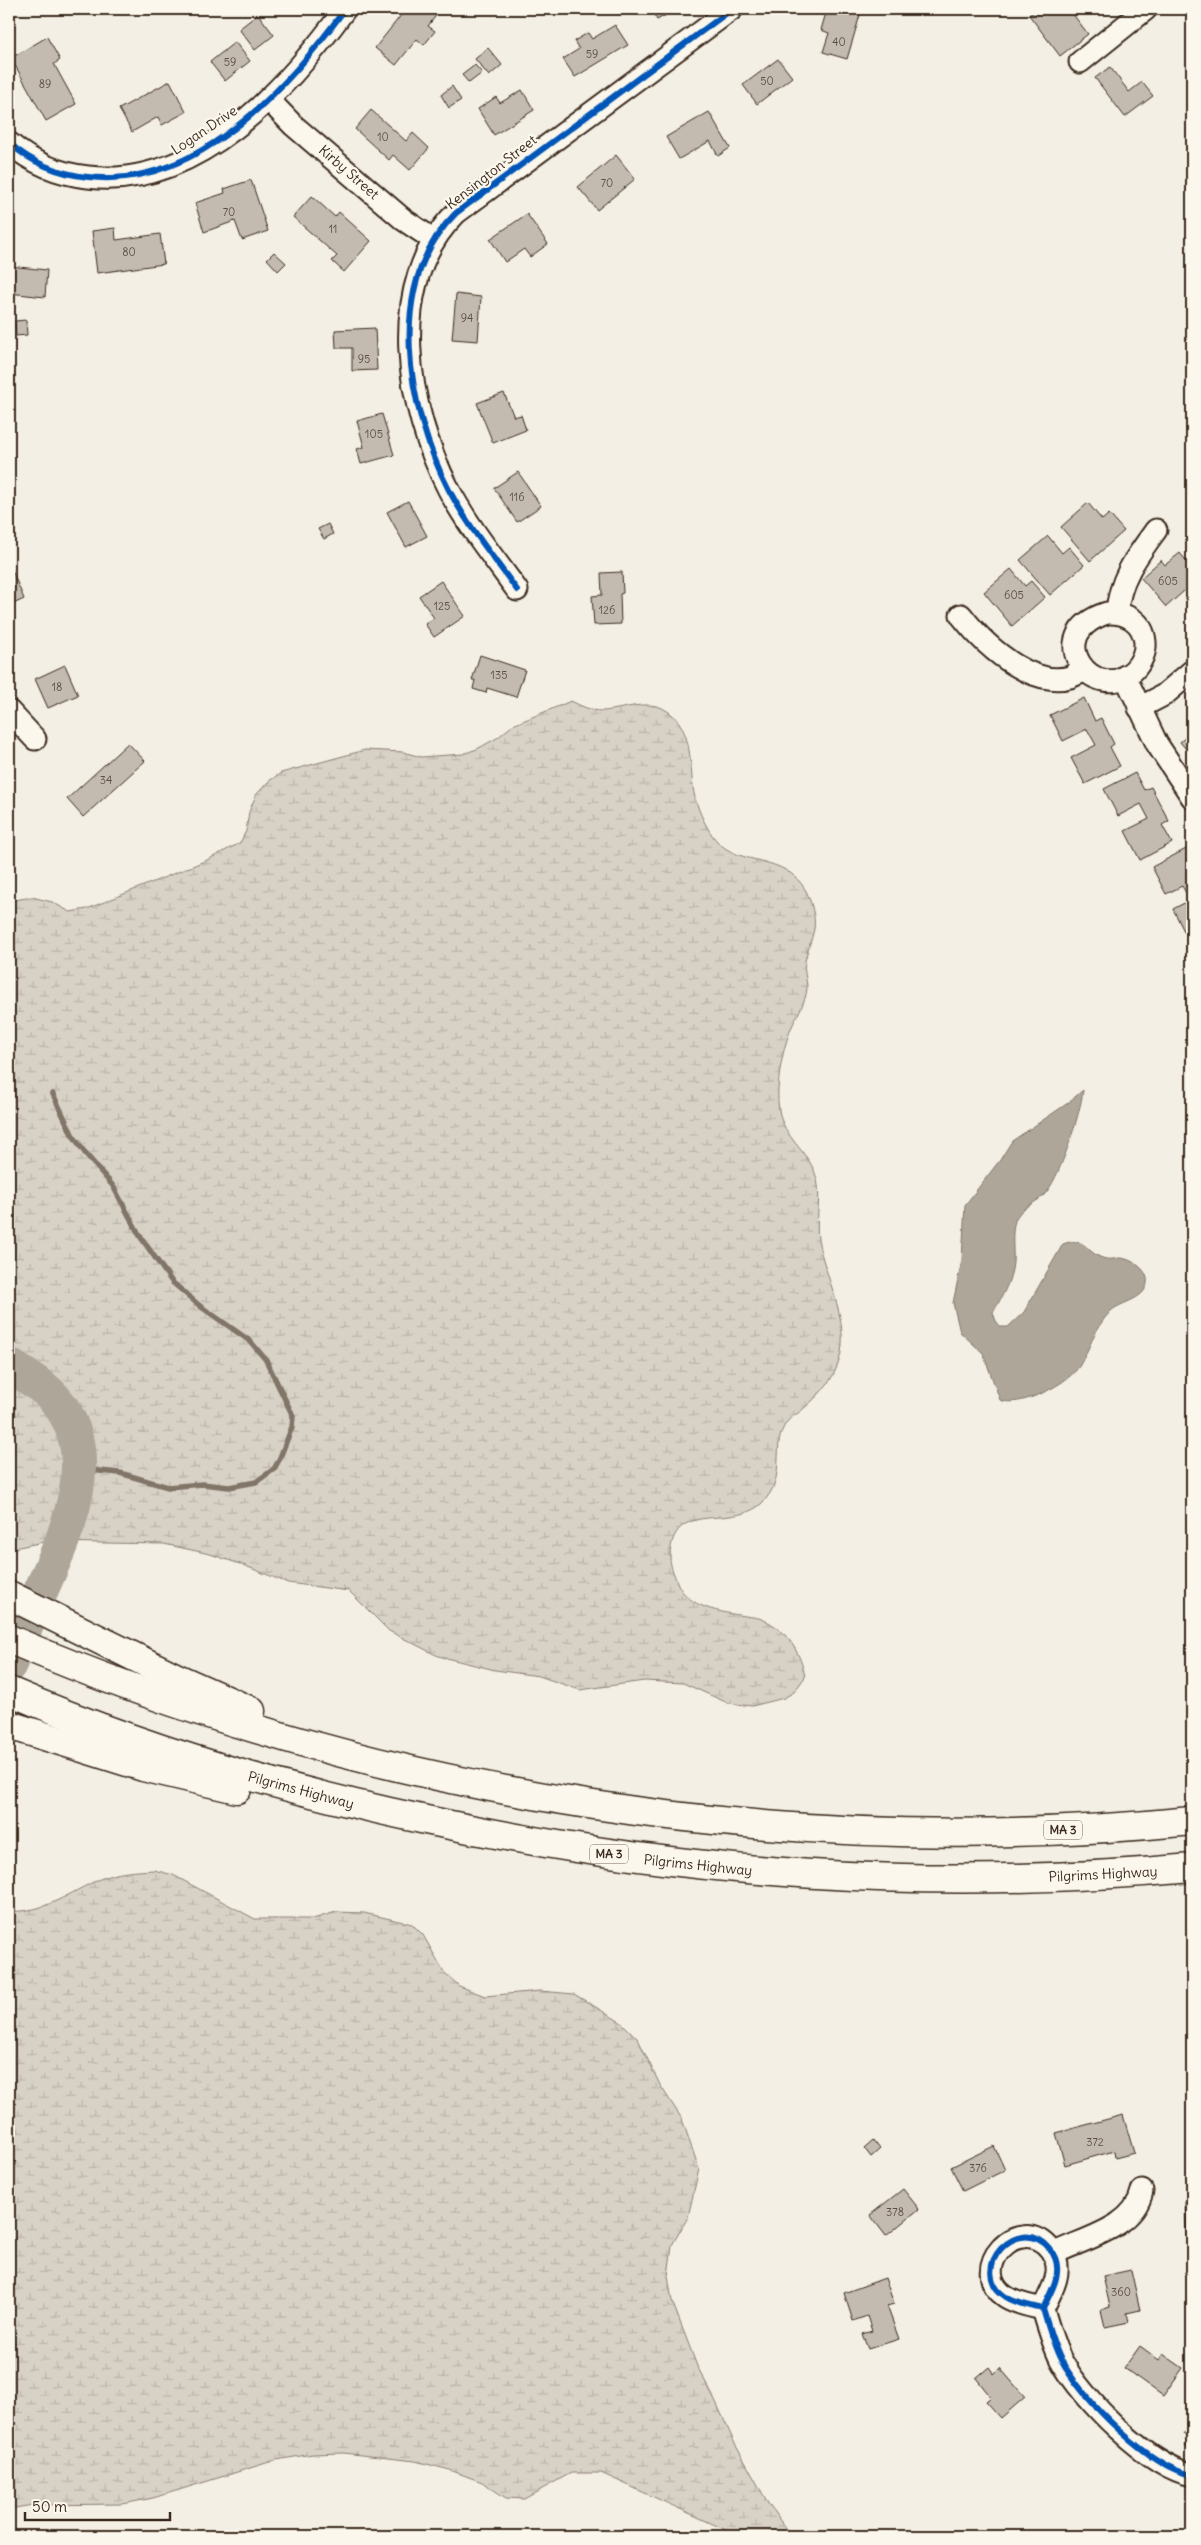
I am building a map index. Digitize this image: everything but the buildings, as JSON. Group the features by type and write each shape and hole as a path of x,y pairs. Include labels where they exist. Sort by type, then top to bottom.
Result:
{"highway":[{"path":"9,1595 72,1628 177,1678 278,1722 353,1749 446,1778"},
{"name":"MA 3","path":"9,1639 60,1661 204,1713 276,1734 378,1762 446,1778 576,1802 662,1814 776,1825 863,1830 1029,1831 1192,1821"},
{"name":"Pilgrims Highway","path":"9,1690 44,1706 120,1734 264,1780 358,1805 533,1842 671,1863 840,1876 919,1879 1026,1878 1192,1868"},
{"path":"21,1729 143,1767 213,1784 284,1799 462,1828"}],"street":[{"name":"Logan Drive","path":"9,143 32,160 69,174 110,178 141,175 168,168 194,156 268,99 305,60 345,9"},
{"name":"Kensington Street","path":"517,590 464,515 435,460 419,406 411,348 412,301 418,275 434,240 448,221 466,205 732,9"},
{"path":"1080,62 1141,10"},
{"name":"Kirby Street","path":"268,99 293,125 396,213 434,240"},
{"path":"1117,613 1118,596 1125,576 1156,530"},
{"path":"1117,613 1136,620 1142,631 1145,643 1140,662 1133,672 1125,676 1105,680 1093,676 1084,670 1075,652 1079,632 1090,620 1097,616 1117,613"},
{"path":"961,615 996,652 1026,670 1046,676 1065,678 1084,670"},
{"path":"1140,708 1164,695 1192,671"},
{"path":"1125,676 1165,759 1192,796"},
{"path":"9,711 36,740"},
{"path":"1053,2254 1123,2221 1137,2207 1142,2191"},
{"path":"1043,2309 1013,2300 1004,2295 993,2280 992,2266 999,2249 1009,2241 1020,2238 1032,2238 1041,2242 1053,2254 1057,2265 1057,2276 1043,2309 1062,2361 1103,2413 1155,2460 1177,2471 1192,2475"}],"green space":[{"path":"571,701 586,708 599,711 648,705 662,708 673,715 681,725 686,736 695,798 704,821 713,836 726,849 775,865 797,879 806,891 814,914 814,929 805,964 806,994 784,1049 780,1070 778,1101 781,1120 790,1136 812,1165 817,1181 819,1197 818,1239 837,1304 842,1337 841,1353 836,1369 826,1386 807,1406 788,1420 782,1431 779,1441 775,1483 762,1503 749,1511 735,1515 692,1521 681,1527 673,1539 670,1557 671,1567 677,1582 688,1598 715,1610 764,1620 780,1630 792,1643 800,1659 805,1677 794,1692 784,1698 752,1706 728,1703 683,1683 644,1681 580,1690 539,1676 495,1670 438,1656 389,1631 349,1591 288,1583 210,1554 164,1544 44,1542 9,1549 9,901 32,897 52,902 70,912 87,909 207,860 240,843 246,831 249,812 256,795 269,781 281,773 365,750 403,752 421,757 463,754 497,738 513,725"},
{"path":"154,1870 173,1875 255,1919 313,1919 336,1912 364,1913 412,1924 423,1935 444,1972 459,1986 485,1996 540,1991 574,1994 622,2023 638,2039 660,2085 682,2119 699,2169 688,2217 672,2245 668,2276 672,2301 697,2366 735,2444 769,2505 786,2529 795,2536 733,2536 726,2530 601,2473 571,2473 524,2499 506,2498 482,2482 450,2470 415,2461 343,2453 313,2454 276,2460 153,2498 123,2504 33,2505 9,2509 9,1911 21,1911 45,1906 100,1879 113,1875 133,1871"}],"shaded area":[{"path":"1083,1090 1074,1130 1056,1177 1043,1196 1023,1209 1017,1216 1013,1231 1012,1270 1006,1289 993,1313 1001,1327 1008,1327 1024,1312 1063,1244 1071,1242 1082,1243 1099,1257 1106,1259 1121,1258 1133,1262 1146,1274 1147,1285 1139,1296 1110,1312 1097,1331 1080,1365 1066,1379 1031,1398 1008,1402 1000,1400 983,1353 960,1332 953,1303 962,1260 965,1205 1000,1160 1012,1141 1068,1103"}],"waterway":[{"path":"53,1094 72,1134 85,1153 113,1186 140,1236 172,1282 200,1306 250,1341 266,1360 293,1416 292,1427 274,1469 256,1482 229,1487 202,1484 168,1487 120,1473 78,1469"},
{"path":"9,1365 39,1385 55,1399 69,1421 77,1444 79,1468 70,1518 52,1566 9,1665"}],"cycle path":[{"path":"9,143 27,156 46,166 88,177 128,177 166,167 201,151 235,128 267,101 296,71 345,9"},
{"path":"517,590 481,542 456,503 434,458 422,423 414,385 410,348 411,310 419,275 433,242 456,213 732,9"},
{"path":"1043,2309 1010,2299 995,2286 991,2273 994,2260 1001,2249 1012,2240 1024,2237 1038,2239 1054,2255 1057,2274 1054,2286 1043,2309 1061,2360 1084,2393 1118,2429 1137,2445 1156,2459 1192,2475"}]}
